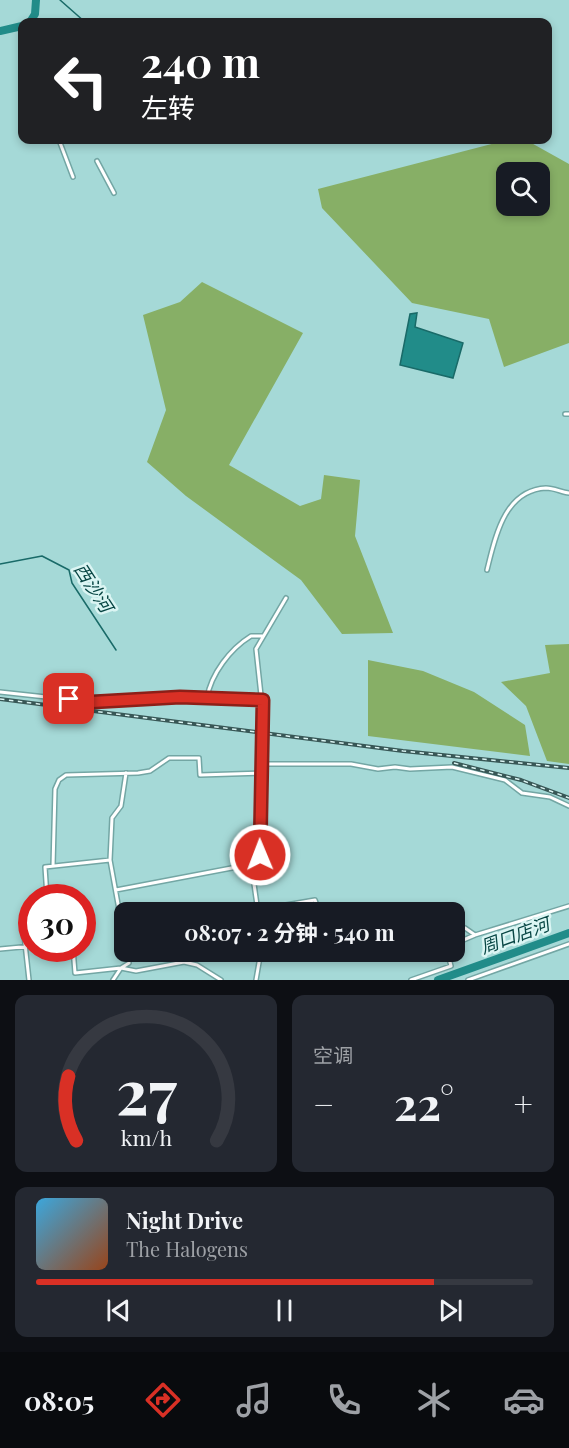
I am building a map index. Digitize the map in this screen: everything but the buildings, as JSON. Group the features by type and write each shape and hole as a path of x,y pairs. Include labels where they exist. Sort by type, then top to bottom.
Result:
{"street":[{"path":"61,144 73,177"},
{"path":"97,161 114,193"},
{"path":"487,570 501,520 508,509 520,499 542,488 569,493"},
{"path":"256,902 254,884 258,863 260,753 264,723 256,649 286,598"},
{"path":"207,698 209,686 231,652 250,636 264,636"},
{"path":"0,692 92,702 148,698 263,700"},
{"path":"53,866 55,789 59,780 66,775 99,776 150,771 169,758 200,758 200,775 260,773"},
{"path":"260,764 351,764 378,769 452,767 505,780 522,793 550,797 569,806"},
{"path":"118,902 110,860 112,818 121,806 126,773"},
{"path":"46,884 45,867 110,860"},
{"path":"116,890 258,863"},
{"path":"465,939 569,906"},
{"path":"465,927 475,935"},
{"path":"468,980 569,944"},
{"path":"0,949 18,947"},
{"path":"29,962 29,980"},
{"path":"74,962 75,973 121,968 136,971 184,962 197,965 221,980"},
{"path":"113,980 121,968 129,962"},
{"path":"256,980 259,962"},
{"path":"411,980 451,966 450,962"}],"green space":[{"path":"492,144 533,144 569,164 569,343 504,367 489,319 412,303 322,208 318,189"},
{"path":"202,282 303,333 229,465 300,506 321,499 324,475 360,480 355,536 393,633 342,634 301,580 186,496 147,462 166,410 143,315 180,302"},
{"path":"569,644 569,764 547,761 526,706 501,682 550,673 545,645"},
{"path":"368,660 423,671 474,692 525,725 530,756 368,736"}],"water":[{"path":"417,313 415,327 463,343 453,378 400,365 410,314"}],"waterway":[{"name":"西沙河","path":"32,18 36,0"},
{"path":"60,0 80,18"},
{"name":"西沙河","path":"0,31 18,27"},
{"name":"西沙河","path":"0,564 42,556 69,570 72,583 116,650"},
{"name":"周口店河","path":"438,980 569,933"}],"railway":[{"path":"0,699 403,751 569,768"},
{"path":"454,763 521,780 569,798"}],"route":[{"path":"69,699 92,702 180,697 263,700 264,723 260,753 260,855"}]}
